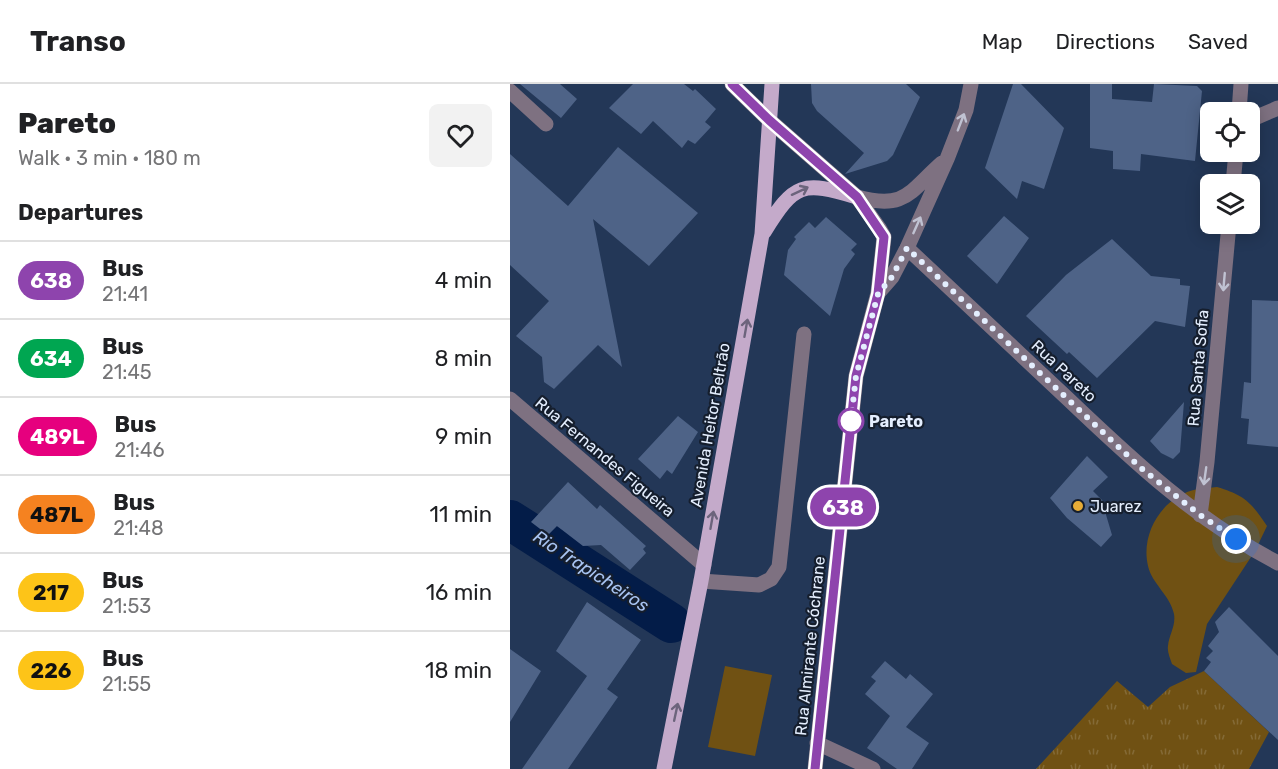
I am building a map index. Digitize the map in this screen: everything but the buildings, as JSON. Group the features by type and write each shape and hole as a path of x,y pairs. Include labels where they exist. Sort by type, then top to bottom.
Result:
{"main road":[{"name":"Avenida Heitor Beltrão","path":"664,769 704,565 762,234 772,84"},
{"path":"762,234 779,207 792,194 810,187 822,187 857,197"}],"street":[{"path":"732,84 769,120 857,197 884,237 878,294"},
{"name":"Rua Almirante Cóchrane","path":"815,769 856,376 878,294 892,277 907,248 966,110 971,84"},
{"path":"1240,102 1241,84"},
{"path":"510,91 546,124"},
{"path":"1260,116 1278,108"},
{"path":"857,197 893,202 907,197 946,159"},
{"name":"Rua Santa Sofia","path":"1200,515 1228,234"},
{"name":"Rua Pareto","path":"907,248 1141,468 1200,515 1274,557"},
{"path":"701,581 759,585 771,579 779,567 804,334"},
{"name":"Rua Fernandes Figueira","path":"510,399 704,565"},
{"path":"817,743 870,768"}],"green space":[{"path":"1217,487 1246,500 1267,526 1255,551 1207,624 1196,672 1186,673 1172,664 1169,655 1168,646 1174,614 1169,601 1150,572 1146,553 1148,540 1157,517 1175,499 1198,489"},
{"path":"725,666 772,675 755,756 708,747"},
{"path":"1204,671 1269,732 1249,769 1036,769 1117,681 1148,707 1170,687"}],"waterway":[{"name":"Rio Trapicheiros","path":"510,520 671,623"}],"bus line":[{"name":"638","path":"732,84 769,120 857,197 884,237 878,294 856,376 815,769"}],"place":[{"name":"Pareto","path":"851,421"},
{"name":"Juarez","path":"1078,506"}],"route":[{"path":"851,421 856,376 878,294 892,277 907,248 1141,468 1200,515 1236,539"}]}
